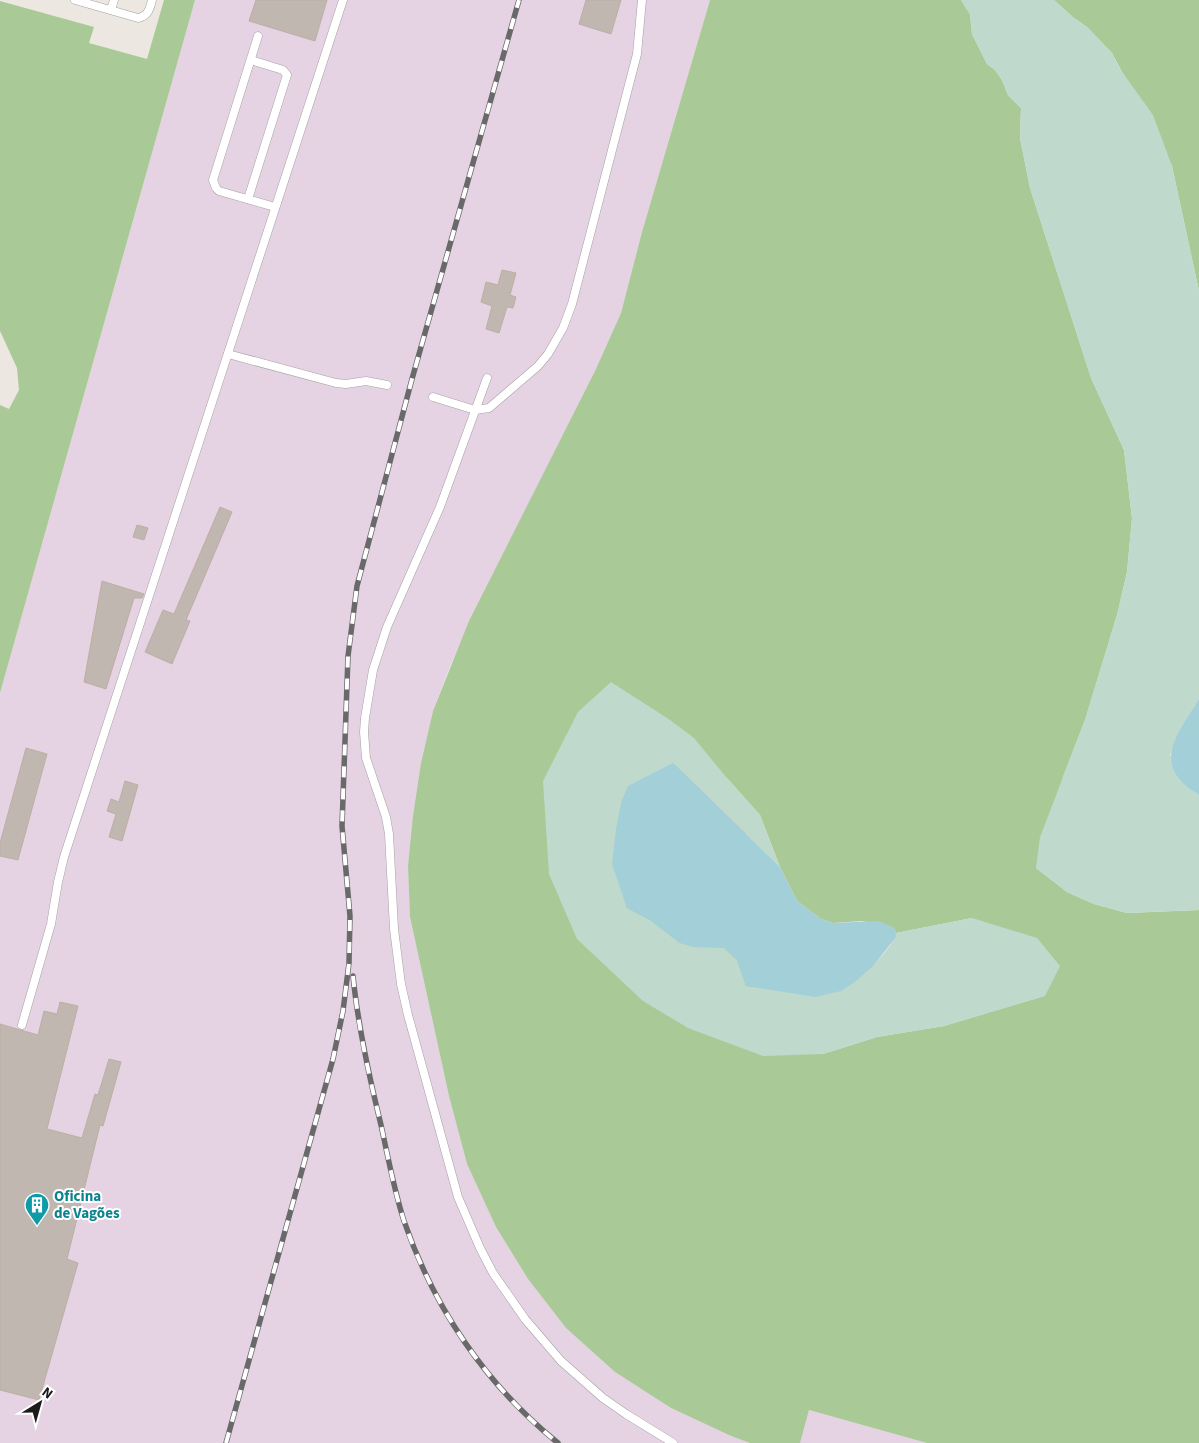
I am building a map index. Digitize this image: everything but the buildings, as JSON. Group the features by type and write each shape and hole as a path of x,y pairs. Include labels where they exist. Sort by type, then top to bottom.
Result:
{"lane":[{"path":"75,0 138,18 148,13 152,0"},
{"path":"111,10 114,0"},
{"path":"22,1025 51,924 64,857 343,0"},
{"path":"432,398 475,410 489,408 538,366 556,342 568,316 637,54 642,0"},
{"path":"258,36 213,180 219,191 276,207"},
{"path":"248,199 287,75 283,70 251,60"},
{"path":"228,354 336,383 346,384 366,381 387,385"},
{"path":"487,378 440,507 384,634 373,670 365,718 366,758 386,817 389,834 394,929 401,984 458,1197 493,1273 542,1341 568,1368 626,1414 674,1443"}],"shaded area":[{"path":"195,0 710,0 642,232 621,313 595,371 450,666 433,711 421,763 408,866 410,917 449,1096 467,1164 496,1227 528,1279 566,1328 615,1372 671,1408 750,1443 0,1443 0,693"},
{"path":"809,1410 927,1443 800,1443"}],"green space":[{"path":"164,0 195,0 0,693 0,405 9,409 19,390 17,368 0,331 0,1 94,27 89,43 147,59"},
{"path":"710,0 961,0 970,14 972,34 987,64 995,70 1002,80 1008,95 1021,108 1020,138 1030,188 1091,378 1124,450 1132,518 1127,572 1117,615 1085,720 1063,777 1036,868 1067,892 1094,904 1127,913 1199,910 1199,1443 927,1443 809,1410 800,1443 750,1443 731,1436 671,1408 615,1372 566,1328 528,1279 496,1227 467,1164 449,1096 410,917 408,866 421,763 433,711 469,621 595,371 621,313 642,232","holes":["726,777 760,815 780,867 797,901 821,919 833,923 862,921 894,928 896,933 972,918 1044,996 944,1026 877,1037 823,1054"]},
{"path":"961,0 1054,0 1087,27 1112,53 1120,69 1153,115 1172,166 1199,291 1199,699 1181,729 1170,755 1193,791 1199,795 1199,910 1127,913 1094,904 1067,892 1036,868 1040,837 1085,720 1117,615 1127,572 1132,518 1124,450 1091,378 1030,188 1020,138 1021,108 1008,95 1002,80 995,70 987,64 972,34 970,14"},
{"path":"1054,0 1199,0 1199,291 1172,166 1112,53 1087,27"},
{"path":"611,682 694,738 760,815 780,867 673,763 622,800 616,830 623,895 627,908 650,920 680,943 724,948 737,960 746,986 770,989 855,982 885,952 896,933 972,918 1037,938 1060,966 1045,996 944,1026 877,1037 823,1054 763,1056 688,1028 643,1001 577,939 549,874 543,781 578,712"}],"water":[{"path":"1199,699 1199,795 1184,784 1175,773 1171,761 1176,738"},
{"path":"673,763 780,867 797,901 821,919 833,923 879,921 894,928 896,937 873,966 855,982 841,991 815,997 746,986 737,960 724,948 693,947 680,943 650,920 627,908 612,864 622,800 628,786"}],"railway":[{"path":"226,1443 333,1059 343,1011 349,963 350,916 342,826 348,656 357,586 412,379 519,0"},
{"path":"353,976 364,1051 391,1173 404,1221 416,1253 447,1314 465,1343 508,1396 558,1443"}],"place":[{"name":"Oficina de Vagões","path":"37,1226"}]}
